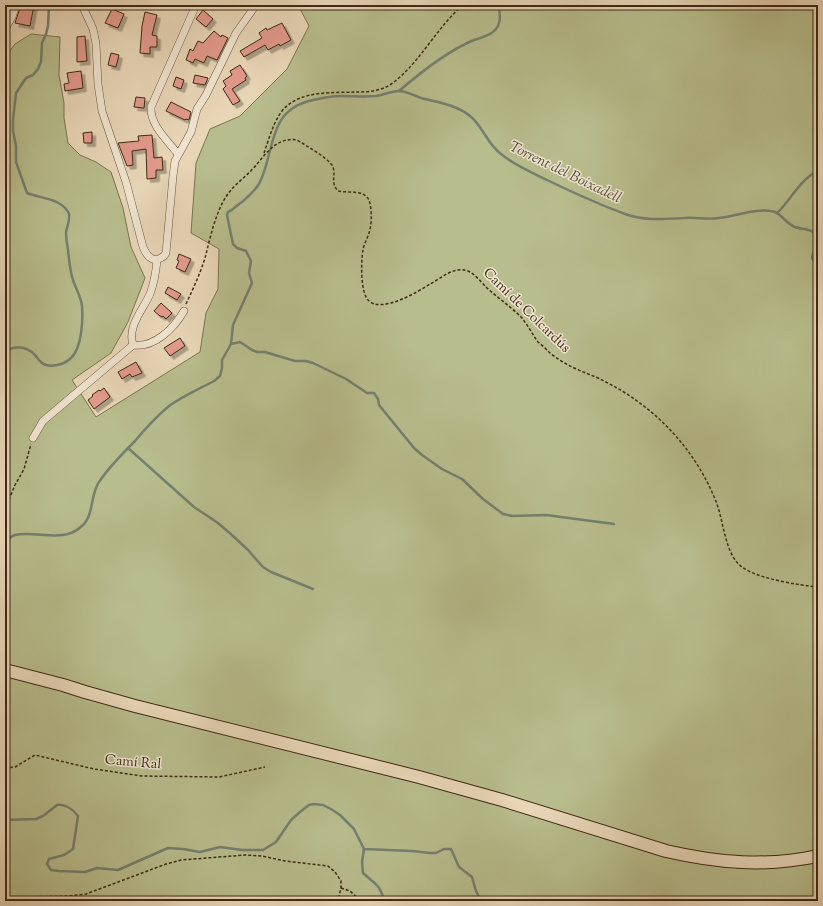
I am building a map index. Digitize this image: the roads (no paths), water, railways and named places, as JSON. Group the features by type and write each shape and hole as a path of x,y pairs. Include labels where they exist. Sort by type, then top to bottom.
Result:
{"main road":[{"path":"5,670 135,706 419,777 679,854 718,862 742,863 786,862 818,856"},
{"path":"63,685 85,687 380,759 504,794 668,845 693,851 742,856 785,855 818,849"}],"street":[{"path":"5,29 12,17 16,5"},
{"path":"82,5 93,29 96,44 98,84 102,111 126,182 143,247 149,257 153,260 161,259 166,253 173,176 178,154 182,150 191,132 197,109 206,95 236,33 256,5"},
{"path":"178,154 154,123 150,115 151,107 196,5"},
{"path":"133,345 131,338 134,324 149,296 154,282 157,260"},
{"path":"33,438 43,421 133,345 144,344 161,337 172,328 184,311"}],"waterway":[{"path":"5,352 12,348 24,348 32,352 44,364 52,366 64,363 71,358 78,348 81,334 81,299 71,273 66,239 69,213 62,205 58,203 27,193 16,162 16,146 13,131 16,93 26,78 33,75 38,69 41,62 42,43 48,26 49,5"},
{"path":"399,91 425,69 444,56 493,32 500,21 498,5"},
{"name":"Torrent del Boixadell","path":"5,542 11,537 23,534 67,534 82,526 88,517 96,487 116,461 169,406 214,381 220,376 222,360 231,344 233,325 252,283 249,273 251,261 246,251 237,248 233,244 227,215 228,212 244,200 259,184 275,133 280,122 287,113 298,105 313,100 331,97 372,96 394,91 405,92 465,112 474,120 496,150 511,162 577,194 628,215 649,219 715,219 755,211 769,211 778,213 789,224 795,227 812,231 818,239"},
{"path":"777,213 802,183 818,170"},
{"name":"Torrent del Boixadell","path":"818,246 813,253 812,258 818,267"},
{"path":"231,344 240,342 257,352 265,352 295,361 306,361 313,363 346,379 367,393 374,393 378,399 379,405 414,448 442,469 462,479 483,499 503,514 512,516 546,515 614,524"},
{"path":"128,448 194,507 218,523 233,536 263,567 271,572 313,589"},
{"path":"5,820 36,819 43,816 57,805 63,805 71,809 78,816 73,849 64,855 49,859 47,864 51,870 85,872 97,868 118,870 168,848 200,852 220,847 242,850 263,850 276,842 291,820 309,805 323,805 340,815 354,829 364,849 430,853 436,853 444,849 451,849 459,867 472,877 479,897 485,901"},
{"path":"364,849 362,862 363,873 379,888 384,901"}]}
